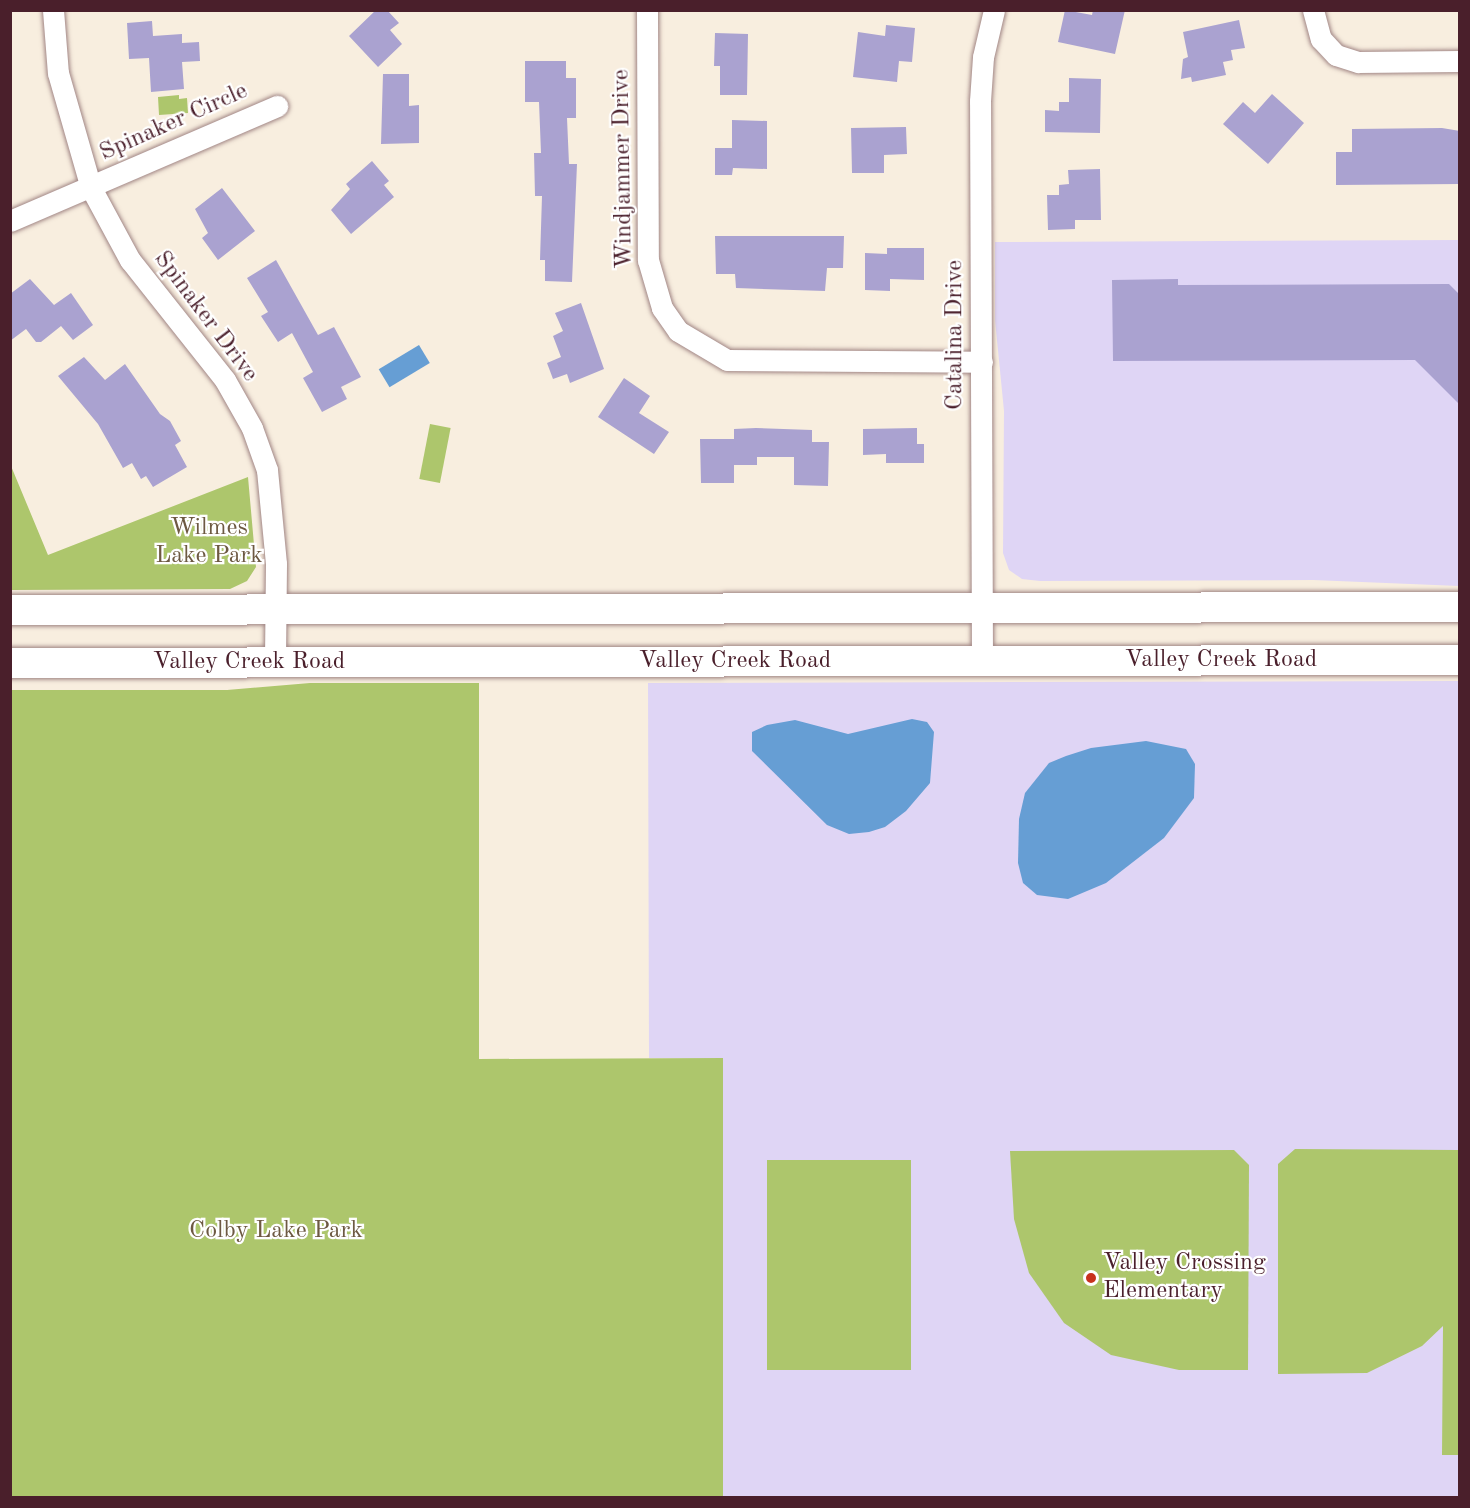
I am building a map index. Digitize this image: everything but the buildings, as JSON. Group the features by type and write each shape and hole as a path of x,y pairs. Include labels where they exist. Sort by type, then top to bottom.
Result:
{"main road":[{"path":"10,610 1460,607"},
{"name":"Valley Creek Road","path":"10,663 1460,660"}],"street":[{"name":"Spinaker Drive","path":"53,10 58,73 91,188 130,260 225,380 252,428 267,470 274,524 275,663"},
{"name":"Windjammer Drive","path":"647,10 648,260 662,308 678,331 727,360 982,362"},
{"name":"Catalina Drive","path":"982,661 980,101 983,57 994,10"},
{"path":"1313,10 1321,39 1336,55 1358,62 1460,61"},
{"name":"Spinaker Circle","path":"10,221 277,106"}],"shaded area":[{"path":"1459,240 1459,586 1313,580 1040,581 1022,579 1009,570 1003,553 1004,411 995,320 995,242"},
{"name":"Valley Crossing Elementary","path":"1459,681 1459,1497 723,1497 723,1059 649,1058 648,683"}],"green space":[{"path":"179,95 179,99 187,98 188,113 159,115 158,97"},
{"path":"430,424 451,428 440,483 419,479"},
{"name":"Wilmes Lake Park","path":"11,466 48,555 248,477 256,567 247,581 230,589 11,590"},
{"name":"Colby Lake Park","path":"310,683 479,683 479,1059 723,1058 723,1497 11,1497 11,690 227,690"},
{"path":"1295,1149 1459,1150 1459,1455 1442,1455 1443,1326 1422,1346 1367,1373 1278,1374 1278,1164"},
{"path":"1234,1150 1249,1165 1248,1370 1179,1370 1111,1355 1064,1323 1029,1273 1014,1219 1010,1151"},
{"path":"767,1160 911,1160 911,1370 767,1370"}],"water":[{"path":"419,345 430,363 390,387 379,369"},
{"path":"912,719 927,722 934,732 930,783 906,811 885,827 869,832 849,834 827,825 752,751 752,732 767,725 795,720 848,734"},
{"path":"1146,741 1186,749 1195,764 1194,798 1164,838 1106,883 1068,899 1037,895 1023,883 1018,863 1019,819 1025,793 1049,763 1091,748"}],"place":[{"name":"Valley Crossing Elementary","path":"1091,1278"}]}
